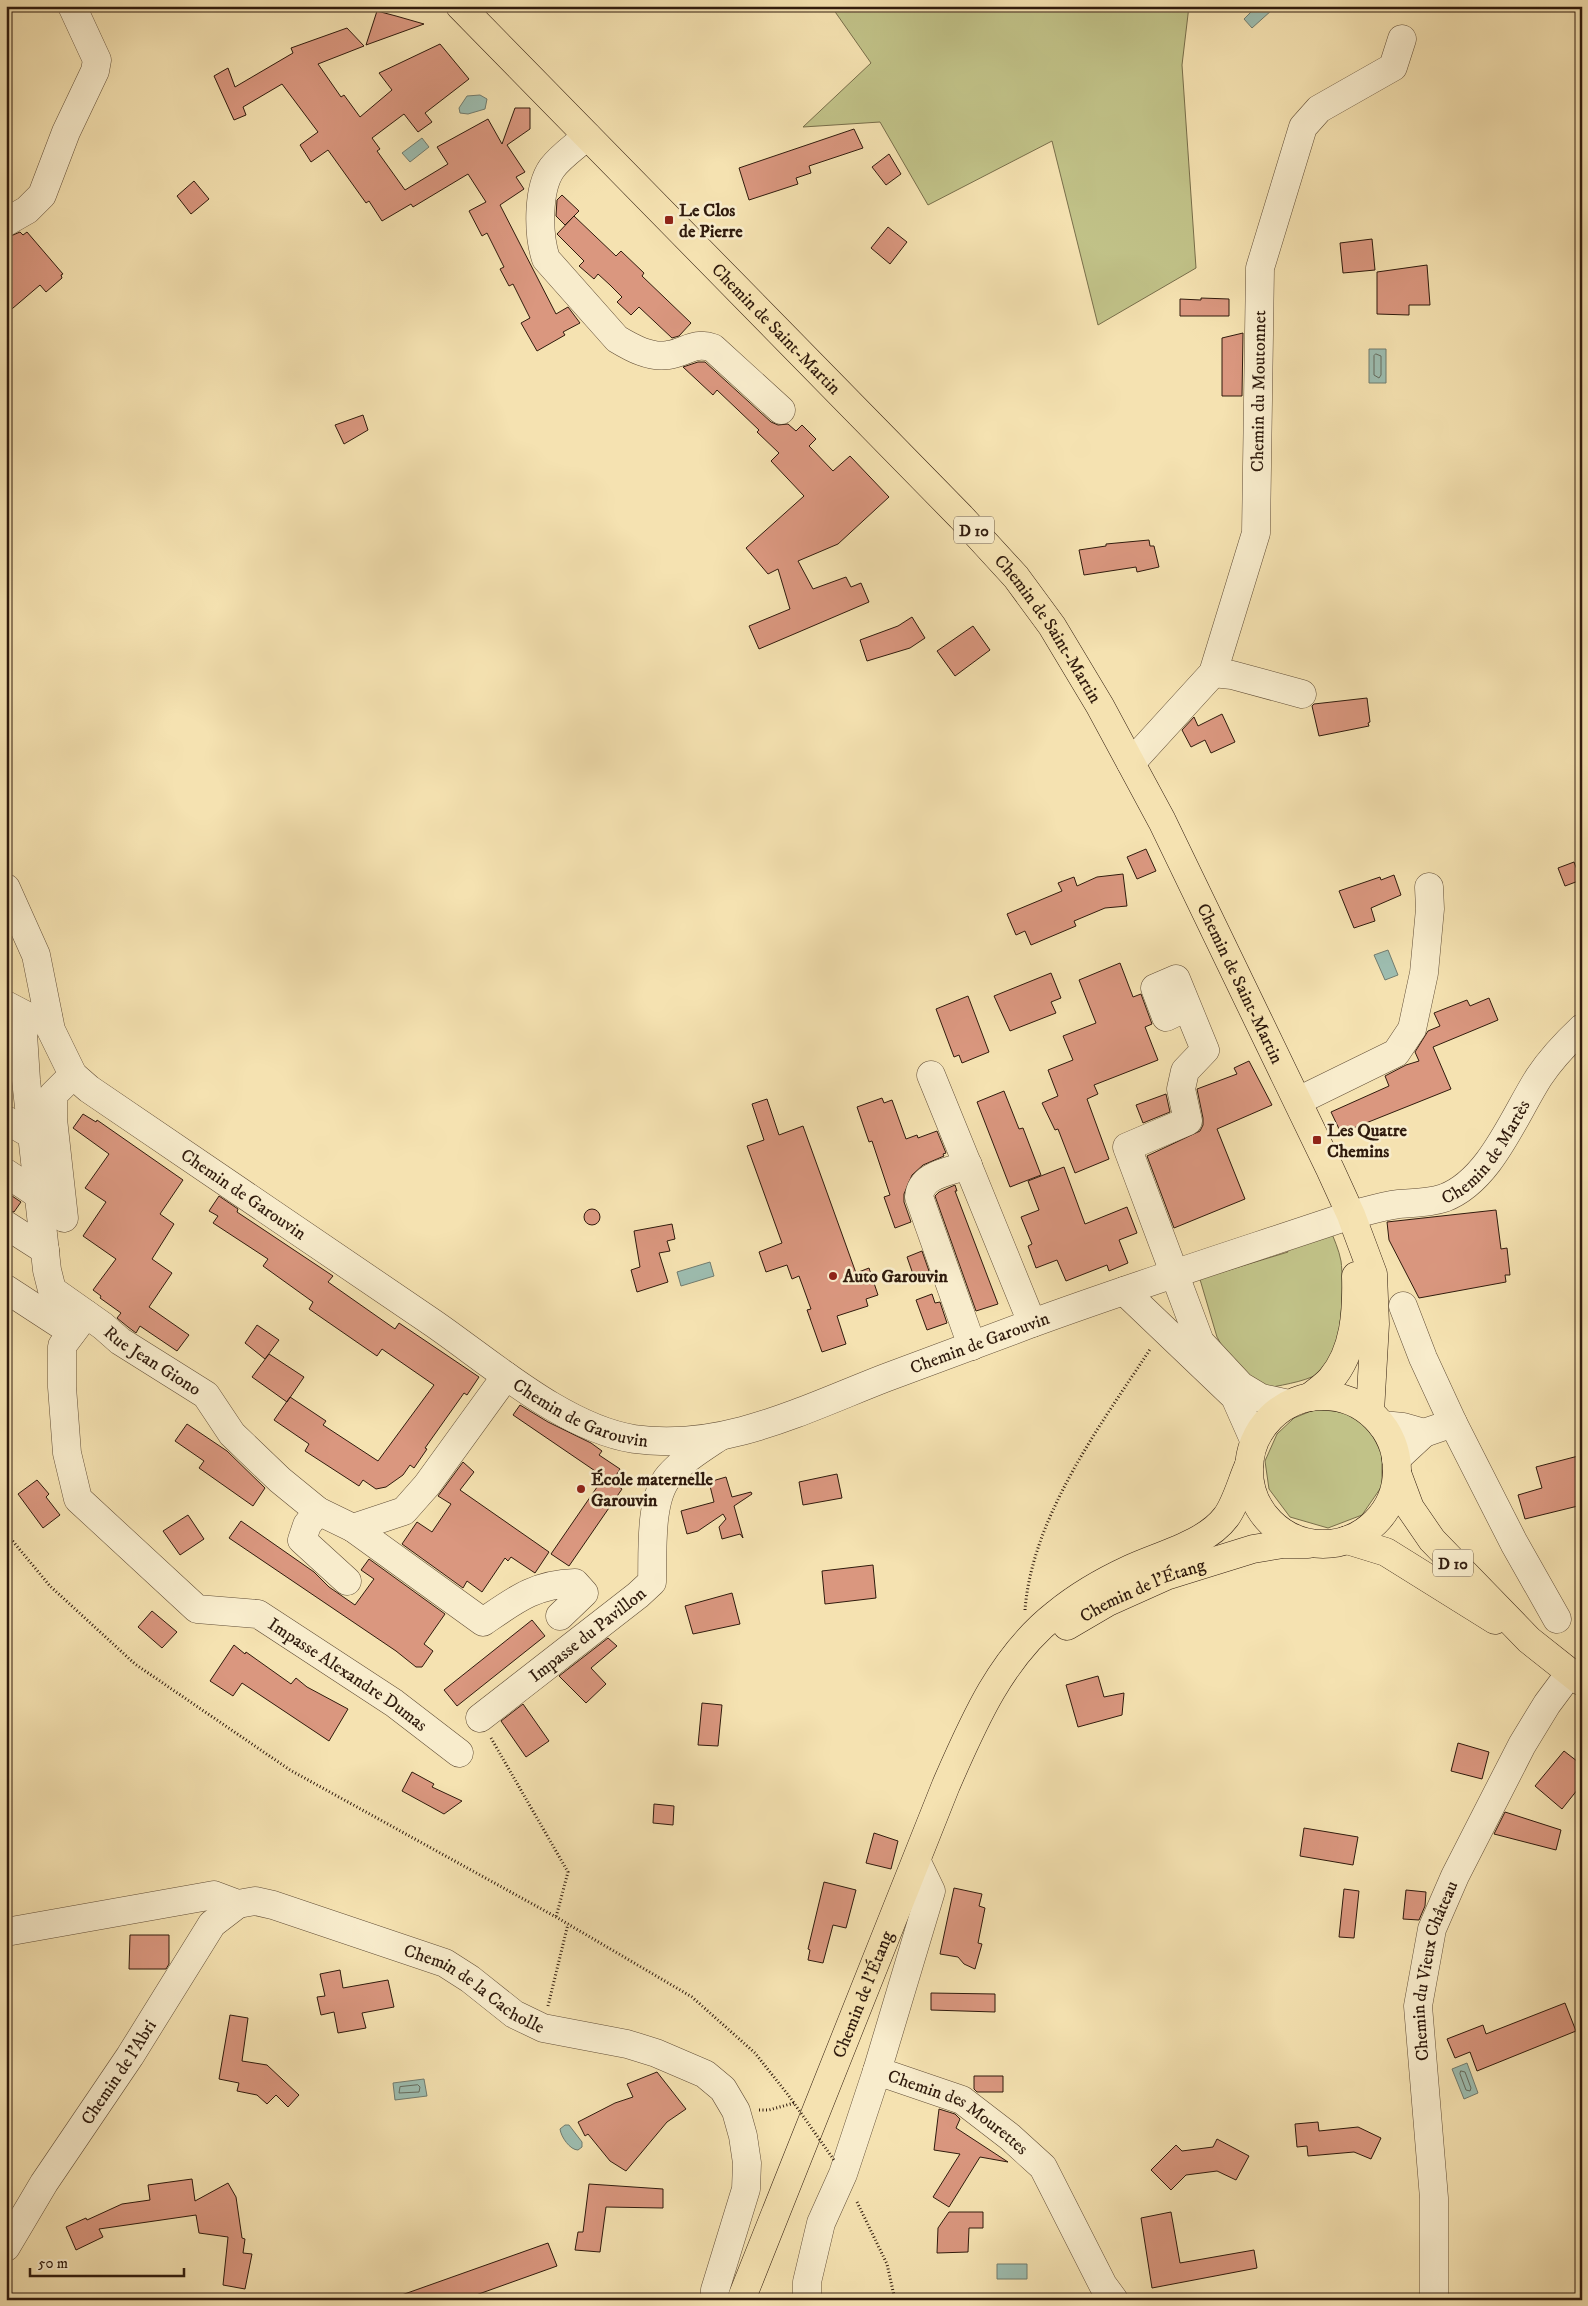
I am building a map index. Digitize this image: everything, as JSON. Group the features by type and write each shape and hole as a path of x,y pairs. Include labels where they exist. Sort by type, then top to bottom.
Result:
{"main road":[{"name":"Chemin de Saint-Martin","path":"460,6 961,517 1016,577 1052,626 1100,706 1162,821 1298,1101 1353,1222"},
{"name":"D 10","path":"1300,1400 1330,1380 1344,1359 1352,1335 1357,1304 1353,1222"},
{"name":"D 10","path":"1353,1222 1373,1274 1376,1419"},
{"path":"1331,1396 1352,1401 1376,1419 1392,1441 1397,1466 1393,1495 1382,1514 1367,1530 1347,1540 1318,1544 1296,1538 1276,1527 1260,1509 1251,1488 1252,1452 1268,1419 1300,1400 1331,1396"},
{"name":"Chemin de l’Étang","path":"741,2300 972,1726 991,1692 1022,1645 1055,1614 1091,1590 1130,1569 1206,1535 1226,1517 1252,1452"},
{"name":"D 10","path":"1397,1466 1410,1508 1432,1540 1529,1640 1576,1678"},
{"name":"D 10","path":"1347,1540 1386,1552 1419,1571 1454,1596 1529,1640"},
{"name":"Chemin de l’Étang","path":"991,1692 1055,1633 1108,1602 1166,1576 1253,1549 1283,1544 1318,1544"}],"street":[{"path":"6,222 27,210 42,195 66,132 95,70 97,60 72,6"},
{"name":"Chemin du Moutonnet","path":"1131,763 1213,673 1256,533 1260,268 1303,127 1319,109 1393,67 1402,38"},
{"path":"587,136 552,168 547,178 540,214 542,248 546,259 617,340 632,348 656,355 669,355 695,346 713,348 781,410"},
{"path":"1213,673 1232,675 1302,694"},
{"path":"1298,1101 1396,1053 1412,1029 1424,973 1430,909 1429,886"},
{"name":"Chemin de Garouvin","path":"6,888 36,955 27,1013 64,1058 73,1075 89,1089 561,1412 602,1429 633,1439 698,1440 778,1421 1032,1323 1124,1291 1174,1274 1353,1222"},
{"path":"1187,1007 1205,1050 1185,1071 1181,1089 1188,1121 1127,1147 1200,1342 1241,1386 1261,1398 1300,1400"},
{"name":"Rue Jean Giono","path":"27,1013 23,1034 26,1080 34,1136 47,1270 52,1290 79,1323 120,1341 206,1395 232,1434 280,1480 318,1511 353,1528 483,1622 523,1595 554,1583 575,1583 584,1593 560,1616"},
{"name":"Chemin de Martès","path":"1353,1222 1399,1204 1422,1204 1446,1197 1468,1184 1486,1166 1540,1076 1566,1043 1582,1028"},
{"path":"64,1218 54,1119 54,1095 73,1075"},
{"path":"931,1076 1032,1323"},
{"path":"6,1120 34,1136"},
{"path":"968,1165 926,1180 920,1188 919,1197 972,1346"},
{"path":"6,1173 39,1195"},
{"path":"6,1225 45,1250"},
{"path":"6,1289 79,1323"},
{"path":"1124,1291 1235,1397 1252,1452"},
{"path":"1403,1306 1423,1358 1453,1423 1514,1543 1557,1619"},
{"name":"Impasse Alexandre Dumas","path":"79,1323 62,1346 62,1387 67,1453 78,1499 197,1609 258,1614 394,1703 459,1753"},
{"path":"353,1528 404,1511 427,1485 506,1376"},
{"path":"1376,1419 1424,1433"},
{"path":"1397,1466 1424,1433 1453,1423"},
{"name":"Impasse du Pavillon","path":"480,1718 638,1595 652,1582 654,1522 659,1494 668,1476 691,1455 720,1436"},
{"path":"318,1511 307,1525 302,1540 346,1581"},
{"name":"Chemin du Vieux Château","path":"1434,2300 1434,2198 1418,2006 1432,1929 1455,1876 1522,1745 1547,1704 1576,1678"},
{"name":"Chemin des Mourettes","path":"917,1862 931,1892 877,2071 962,2100 1010,2137 1043,2167 1103,2285 1114,2300"},
{"name":"Chemin de la Cacholle","path":"6,1932 214,1895 238,1904 255,1901 445,1963 470,1979 514,2014 543,2028 627,2044 656,2053 705,2074 723,2089 736,2111 743,2136 747,2163 746,2189 715,2290 714,2300"},
{"name":"Chemin de l'Abri","path":"6,2247 44,2183 130,2056 212,1924 238,1904"},
{"path":"807,2300 807,2282 821,2223 839,2167 877,2071"}],"path":[{"path":"1022,1645 1027,1588 1049,1518 1091,1439 1163,1329"},
{"path":"6,1533 50,1586 135,1664 290,1770 556,1917 692,1997 755,2053 789,2096 839,2167 887,2264 895,2300"},
{"path":"480,1718 568,1872 556,1917"},
{"path":"543,2028 568,1924"},
{"path":"736,2111 769,2110 794,2103"}],"green space":[{"path":"831,6 1189,6 1182,65 1196,268 1098,325 1052,141 928,205 880,122 803,127 871,63"},
{"path":"1330,1229 1340,1257 1342,1271 1341,1318 1336,1350 1326,1369 1320,1373 1298,1382 1268,1388 1235,1369 1217,1337 1199,1276 1206,1277 1288,1252 1286,1246"},
{"path":"1316,1409 1349,1413 1370,1430 1382,1454 1382,1486 1362,1515 1328,1528 1290,1517 1269,1489 1265,1461 1277,1434 1294,1418"}],"water":[{"path":"1257,6 1269,6 1272,10 1252,28 1244,19"},
{"path":"480,95 487,99 485,109 468,114 460,113 459,108 467,96"},
{"path":"422,138 429,147 410,162 402,153"},
{"path":"1369,349 1386,349 1386,383 1369,383"},
{"path":"1388,950 1398,975 1385,980 1374,955"},
{"path":"710,1262 714,1276 681,1286 677,1272"},
{"path":"1467,2063 1478,2093 1464,2099 1452,2069"},
{"path":"424,2079 427,2096 395,2100 393,2083"},
{"path":"565,2125 569,2125 582,2142 582,2147 578,2150 569,2145 562,2136 560,2129"},
{"path":"997,2264 1027,2264 1027,2279 997,2279"}],"building":[{"path":"377,11 396,16 424,24 366,45"},
{"path":"347,28 364,46 318,64 341,97 344,95 360,117 392,90 379,73 440,44 469,79 425,113 432,122 418,132 404,114 372,138 380,149 377,151 405,190 448,164 437,147 488,119 502,144 515,108 530,108 530,129 507,145 525,172 516,177 524,189 500,205 556,314 568,307 580,323 563,332 565,335 537,351 521,323 530,318 513,284 509,286 500,269 504,267 487,233 482,236 469,211 486,202 468,174 413,207 411,204 382,221 369,201 366,203 328,150 311,162 300,145 318,132 282,84 243,107 246,115 234,120 214,76 228,68 235,87 293,53 291,48"},
{"path":"854,129 863,148 809,166 811,173 796,178 798,184 749,200 739,168"},
{"path":"889,154 901,174 886,185 872,167"},
{"path":"194,181 209,199 191,214 177,196"},
{"path":"562,195 579,211 565,225 556,216 557,200"},
{"path":"574,216 616,256 621,251 644,273 642,276 691,323 679,336 672,338 639,307 631,315 617,302 622,297 610,285 598,274 594,279 579,266 584,261 557,234"},
{"path":"888,227 907,242 890,264 871,248"},
{"path":"20,232 23,235 27,232 63,274 61,275 62,278 46,292 40,285 6,314 6,238"},
{"path":"1372,239 1375,270 1343,273 1340,243"},
{"path":"1427,265 1430,305 1409,305 1409,315 1377,314 1377,272"},
{"path":"1201,298 1229,299 1229,316 1180,316 1180,299 1201,300"},
{"path":"1243,333 1242,396 1222,396 1222,338"},
{"path":"698,362 705,362 771,422 778,425 788,424 796,431 802,425 816,439 809,446 833,471 850,456 889,497 838,544 798,561 813,589 846,577 851,587 861,583 869,602 759,649 749,626 790,609 778,569 768,574 746,548 804,496 771,461 779,453 757,432 759,430 717,390 713,395 683,367"},
{"path":"363,415 368,430 344,444 335,425"},
{"path":"1149,540 1150,546 1154,546 1159,567 1137,572 1136,567 1084,575 1079,550 1106,546 1106,544"},
{"path":"912,617 925,638 910,648 867,661 860,640 898,626"},
{"path":"973,626 990,650 955,676 937,651"},
{"path":"1367,698 1369,726 1319,736 1312,706 1314,704"},
{"path":"1222,714 1235,742 1211,753 1205,740 1191,747 1182,730 1194,717 1198,726"},
{"path":"1146,849 1156,871 1137,879 1127,857"},
{"path":"1574,862 1581,880 1565,886 1558,868"},
{"path":"1123,874 1127,906 1105,908 1074,921 1076,926 1031,945 1025,931 1016,935 1007,914 1062,891 1058,883 1074,877 1077,886 1097,877"},
{"path":"1394,875 1401,895 1371,908 1375,921 1354,928 1339,891 1380,877 1381,880"},
{"path":"1120,963 1133,997 1141,994 1152,1024 1145,1027 1158,1060 1094,1085 1098,1094 1087,1099 1109,1159 1075,1173 1058,1129 1055,1130 1042,1103 1058,1096 1048,1070 1073,1060 1063,1036 1096,1023 1079,980"},
{"path":"1051,973 1061,998 1051,1002 1056,1013 1010,1031 994,996"},
{"path":"968,996 989,1052 962,1063 959,1055 954,1057 936,1009"},
{"path":"1489,998 1498,1020 1433,1047 1451,1089 1341,1133 1331,1112 1389,1086 1385,1076 1406,1065 1419,1061 1415,1052 1428,1031 1440,1026 1434,1013 1467,1000 1470,1006"},
{"path":"1249,1061 1272,1105 1217,1129 1245,1199 1174,1228 1147,1156 1200,1131 1203,1125 1203,1118 1197,1089 1237,1074 1234,1068"},
{"path":"1004,1091 1019,1129 1023,1128 1041,1175 1010,1187 977,1102"},
{"path":"1166,1094 1170,1112 1143,1123 1136,1105"},
{"path":"882,1098 884,1103 892,1100 906,1139 917,1135 918,1138 937,1131 946,1153 943,1154 944,1156 923,1165 912,1175 904,1194 904,1202 911,1222 895,1228 884,1197 890,1195 872,1141 869,1142 857,1107"},
{"path":"767,1099 779,1135 803,1126 856,1273 869,1268 878,1295 866,1299 868,1306 837,1316 846,1344 822,1352 807,1310 811,1309 799,1276 792,1279 787,1265 766,1272 759,1252 782,1243 747,1146 764,1140 752,1104"},
{"path":"83,1114 96,1122 97,1120 183,1180 160,1214 174,1224 152,1259 172,1273 149,1307 189,1335 177,1351 140,1326 136,1333 117,1318 121,1313 100,1298 101,1296 93,1290 116,1259 83,1236 106,1202 85,1188 109,1154 73,1128"},
{"path":"1064,1167 1085,1224 1127,1207 1137,1233 1119,1240 1128,1263 1109,1271 1107,1265 1066,1281 1057,1260 1036,1268 1028,1246 1032,1244 1021,1217 1039,1210 1028,1181"},
{"path":"955,1185 957,1191 955,1191 998,1304 976,1311 935,1196 939,1192"},
{"path":"6,1192 21,1202 14,1212 6,1209"},
{"path":"219,1196 238,1209 237,1212 333,1276 328,1282 395,1329 399,1323 479,1377 467,1395 464,1393 425,1448 427,1449 414,1468 410,1465 403,1475 386,1487 376,1489 363,1480 359,1486 305,1451 309,1444 274,1420 290,1397 326,1421 323,1425 378,1461 434,1385 382,1349 377,1356 309,1309 313,1302 263,1266 268,1259 213,1223 218,1216 209,1211"},
{"path":"589,1209 595,1209 600,1214 598,1223 589,1225 584,1220 584,1214"},
{"path":"1496,1210 1501,1249 1507,1248 1510,1275 1505,1275 1506,1282 1419,1298 1389,1240 1387,1222"},
{"path":"672,1224 675,1239 667,1241 670,1251 659,1253 668,1282 637,1292 631,1270 640,1267 634,1231"},
{"path":"922,1251 929,1271 914,1277 907,1257"},
{"path":"932,1294 935,1303 940,1302 947,1323 927,1330 916,1300"},
{"path":"257,1325 279,1340 265,1359 245,1343"},
{"path":"269,1354 304,1377 287,1402 252,1377"},
{"path":"520,1405 548,1422 591,1443 602,1451 599,1455 620,1469 612,1482 622,1489 569,1566 551,1554 604,1477 513,1415"},
{"path":"187,1424 227,1451 265,1488 253,1506 199,1468 204,1461 175,1441"},
{"path":"1582,1455 1582,1505 1525,1519 1518,1495 1542,1488 1536,1467"},
{"path":"463,1462 474,1472 460,1490 549,1552 535,1573 511,1557 508,1561 505,1558 482,1592 467,1581 463,1588 402,1544 417,1522 432,1532 451,1504 438,1496"},
{"path":"837,1474 842,1498 803,1505 799,1482"},
{"path":"726,1477 732,1497 751,1492 752,1494 734,1506 743,1538 740,1534 722,1539 719,1527 726,1519 723,1514 698,1531 687,1534 681,1511 714,1502 709,1482"},
{"path":"37,1480 49,1494 46,1497 60,1515 43,1528 18,1494"},
{"path":"188,1515 204,1539 180,1555 163,1531"},
{"path":"241,1521 314,1572 329,1587 355,1605 374,1579 361,1570 369,1559 445,1614 424,1644 433,1651 422,1667 416,1667 396,1651 229,1538"},
{"path":"873,1565 876,1598 825,1604 822,1571"},
{"path":"732,1593 740,1624 693,1634 685,1606"},
{"path":"152,1611 177,1632 162,1648 138,1627"},
{"path":"532,1620 545,1636 457,1706 444,1690"},
{"path":"608,1638 617,1646 591,1668 606,1684 586,1703 559,1676"},
{"path":"234,1645 291,1684 296,1678 307,1687 348,1709 329,1741 242,1683 233,1696 210,1681"},
{"path":"1098,1676 1104,1697 1124,1693 1122,1715 1078,1727 1066,1685"},
{"path":"702,1703 722,1705 718,1746 698,1745"},
{"path":"523,1704 549,1741 526,1757 501,1721"},
{"path":"1458,1743 1489,1752 1482,1779 1451,1771"},
{"path":"1564,1751 1582,1765 1582,1784 1562,1809 1535,1786"},
{"path":"412,1772 434,1784 432,1787 462,1801 444,1814 402,1791"},
{"path":"654,1804 674,1806 673,1825 653,1823"},
{"path":"1505,1812 1561,1830 1556,1850 1494,1834"},
{"path":"1304,1828 1358,1837 1353,1865 1300,1856"},
{"path":"874,1833 898,1841 891,1869 866,1863"},
{"path":"824,1882 856,1890 846,1928 833,1925 823,1963 808,1960 810,1950 808,1949"},
{"path":"954,1888 982,1894 979,1906 985,1908 978,1943 982,1944 975,1969 964,1964 958,1957 940,1954"},
{"path":"1344,1889 1359,1891 1354,1938 1339,1937"},
{"path":"1406,1890 1426,1892 1425,1906 1419,1920 1403,1919"},
{"path":"130,1935 169,1935 169,1964 166,1969 129,1969"},
{"path":"340,1970 343,1988 388,1980 394,2007 362,2013 366,2028 338,2033 334,2012 321,2015 317,1997 325,1996 320,1974"},
{"path":"931,1993 995,1994 995,2012 931,2010"},
{"path":"1565,2003 1576,2031 1477,2071 1470,2052 1455,2058 1447,2039 1483,2025 1486,2034"},
{"path":"230,2015 248,2018 242,2061 267,2065 299,2095 288,2107 276,2095 267,2104 257,2095 237,2091 239,2083 219,2079"},
{"path":"657,2072 686,2109 667,2122 626,2171 610,2161 588,2134 585,2136 578,2122 615,2103 633,2097 627,2084"},
{"path":"974,2076 1003,2076 1003,2092 977,2092 974,2089"},
{"path":"939,2109 955,2114 960,2119 956,2128 1008,2162 980,2157 949,2207 933,2197 960,2154 934,2150"},
{"path":"1318,2122 1319,2131 1358,2127 1381,2138 1371,2159 1354,2152 1308,2156 1307,2146 1297,2147 1295,2124"},
{"path":"1217,2139 1249,2156 1236,2180 1217,2171 1186,2175 1171,2190 1151,2170 1176,2145 1182,2151 1213,2147"},
{"path":"192,2179 195,2201 228,2183 236,2197 242,2238 245,2239 243,2253 252,2254 245,2289 223,2285 228,2237 199,2233 196,2215 99,2229 103,2237 76,2250 66,2227 86,2218 87,2220 122,2204 150,2200 148,2185"},
{"path":"589,2184 663,2189 663,2208 606,2207 600,2252 575,2250 578,2232 583,2232"},
{"path":"949,2212 983,2212 983,2228 969,2228 968,2252 937,2253 938,2228"},
{"path":"1171,2212 1180,2263 1254,2250 1257,2268 1152,2288 1141,2218"},
{"path":"548,2243 557,2266 462,2300 396,2300 396,2297"}],"place":[{"name":"Le Clos de Pierre","path":"669,220"},
{"name":"Les Quatre Chemins","path":"1317,1140"},
{"name":"Auto Garouvin","path":"833,1276"},
{"name":"École maternelle Garouvin","path":"581,1489"}]}
